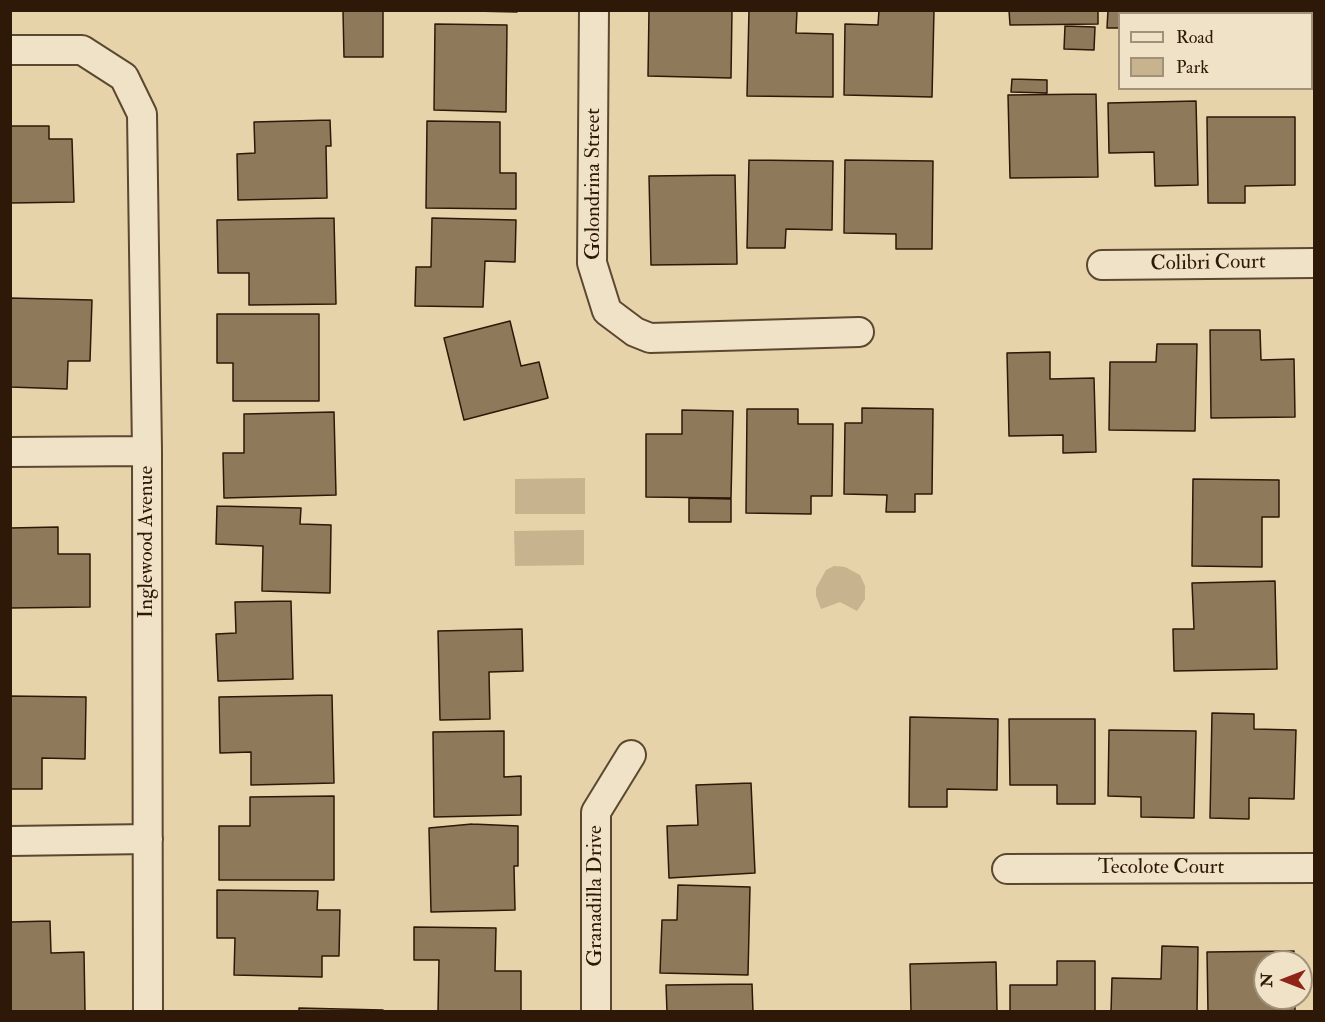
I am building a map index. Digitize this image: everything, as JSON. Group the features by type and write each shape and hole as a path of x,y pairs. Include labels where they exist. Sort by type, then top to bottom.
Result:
{"street":[{"name":"Golondrina Street","path":"594,10 592,263 607,311 635,332 650,338 859,332"},
{"name":"Inglewood Avenue","path":"10,50 82,50 124,77 142,114 147,451 148,1011"},
{"name":"Colibri Court","path":"1102,265 1314,263"},
{"path":"10,452 147,451"},
{"name":"Granadilla Drive","path":"596,1011 596,813 631,755"},
{"path":"10,841 147,839"},
{"name":"Tecolote Court","path":"1007,868 1314,868"}],"green space":[{"path":"585,478 585,514 515,514 515,479"},
{"path":"584,530 584,565 515,566 514,531"},
{"path":"834,566 845,567 860,575 865,586 865,599 857,611 840,602 821,609 816,596 816,588 826,570"}],"building":[{"path":"298,10 383,10 383,57 344,57 343,11"},
{"path":"429,10 517,10 517,12"},
{"path":"649,10 732,10 731,78 648,76"},
{"path":"749,10 797,10 796,33 833,34 833,97 747,96"},
{"path":"879,10 934,10 932,97 844,95 845,24 878,25"},
{"path":"1009,10 1098,10 1098,24 1010,25"},
{"path":"1108,10 1193,10 1193,12 1118,12 1118,28 1107,28"},
{"path":"1208,10 1294,10 1294,12 1208,12"},
{"path":"435,24 507,25 506,112 434,110"},
{"path":"1065,26 1095,27 1094,50 1064,49"},
{"path":"1012,79 1047,80 1047,93 1011,92"},
{"path":"1096,94 1098,177 1010,178 1008,95"},
{"path":"1196,101 1198,185 1155,186 1154,152 1109,153 1108,103"},
{"path":"1207,117 1295,117 1295,185 1245,186 1245,203 1208,203"},
{"path":"330,120 331,146 326,146 327,198 238,200 237,154 255,153 254,122"},
{"path":"427,121 500,122 500,173 516,173 516,209 426,208"},
{"path":"10,126 49,126 49,139 72,139 74,202 10,203"},
{"path":"749,160 833,161 832,230 786,229 785,248 747,248"},
{"path":"845,160 933,161 932,249 896,249 896,234 844,233"},
{"path":"735,175 737,264 651,265 649,176"},
{"path":"334,218 336,304 249,305 249,273 218,273 217,220"},
{"path":"432,218 516,220 515,262 485,261 483,307 415,306 416,267 431,267"},
{"path":"10,298 92,300 90,361 68,361 67,389 10,387"},
{"path":"217,314 319,314 319,401 233,401 233,363 217,363"},
{"path":"510,321 521,366 539,362 548,398 464,420 444,338"},
{"path":"1210,330 1260,330 1261,360 1294,359 1295,417 1211,418"},
{"path":"1157,344 1197,344 1195,431 1109,430 1110,362 1156,362"},
{"path":"1050,352 1050,379 1094,378 1096,452 1063,453 1063,435 1009,436 1007,353"},
{"path":"862,408 933,409 932,494 915,494 915,512 886,512 887,495 844,494 845,423 862,423"},
{"path":"747,409 798,409 798,424 833,424 832,496 811,496 811,514 746,513"},
{"path":"682,410 733,411 731,498 646,497 646,434 682,434"},
{"path":"334,412 336,495 224,498 223,453 244,453 244,414"},
{"path":"1193,479 1279,480 1279,517 1262,517 1262,567 1192,566"},
{"path":"689,498 731,499 731,522 689,522"},
{"path":"217,506 301,508 300,524 331,525 330,593 262,591 263,546 216,544"},
{"path":"58,527 58,554 90,554 90,607 10,608 10,528"},
{"path":"1275,581 1277,669 1174,671 1173,629 1194,629 1192,583"},
{"path":"291,601 293,679 218,681 216,634 236,633 235,602"},
{"path":"522,629 523,671 489,672 490,719 440,720 438,631"},
{"path":"332,695 334,783 251,785 251,752 220,753 219,697"},
{"path":"10,696 86,697 85,759 42,758 42,789 10,789"},
{"path":"1212,713 1254,714 1254,729 1296,730 1294,799 1249,798 1249,819 1210,818"},
{"path":"910,717 998,719 997,790 947,789 947,807 909,807"},
{"path":"1009,719 1095,719 1095,804 1057,804 1057,785 1010,785"},
{"path":"1109,730 1196,731 1194,818 1141,817 1141,797 1108,796"},
{"path":"504,731 504,777 521,776 521,815 434,817 433,732"},
{"path":"751,783 755,873 669,878 667,826 698,825 696,785"},
{"path":"334,796 334,880 219,880 219,826 250,826 250,797"},
{"path":"472,824 518,826 518,866 514,866 515,910 431,912 429,828"},
{"path":"678,885 750,887 748,975 660,973 662,920 677,920"},
{"path":"217,890 318,891 317,910 340,910 339,956 322,956 322,977 234,975 235,938 217,938"},
{"path":"50,921 51,953 84,952 85,1012 10,1012 10,922"},
{"path":"414,927 496,928 495,971 521,971 521,1012 438,1012 439,960 414,960"},
{"path":"1162,946 1198,947 1197,1012 1111,1012 1112,978 1161,979"},
{"path":"1253,951 1253,1010 1295,1010 1295,1012 1208,1012 1207,952"},
{"path":"1057,961 1095,961 1095,1012 1010,1012 1010,985 1057,985"},
{"path":"996,962 997,1012 911,1012 910,964"},
{"path":"752,984 753,1012 667,1012 666,985"},
{"path":"299,1008 383,1010 383,1012 299,1012"}]}
